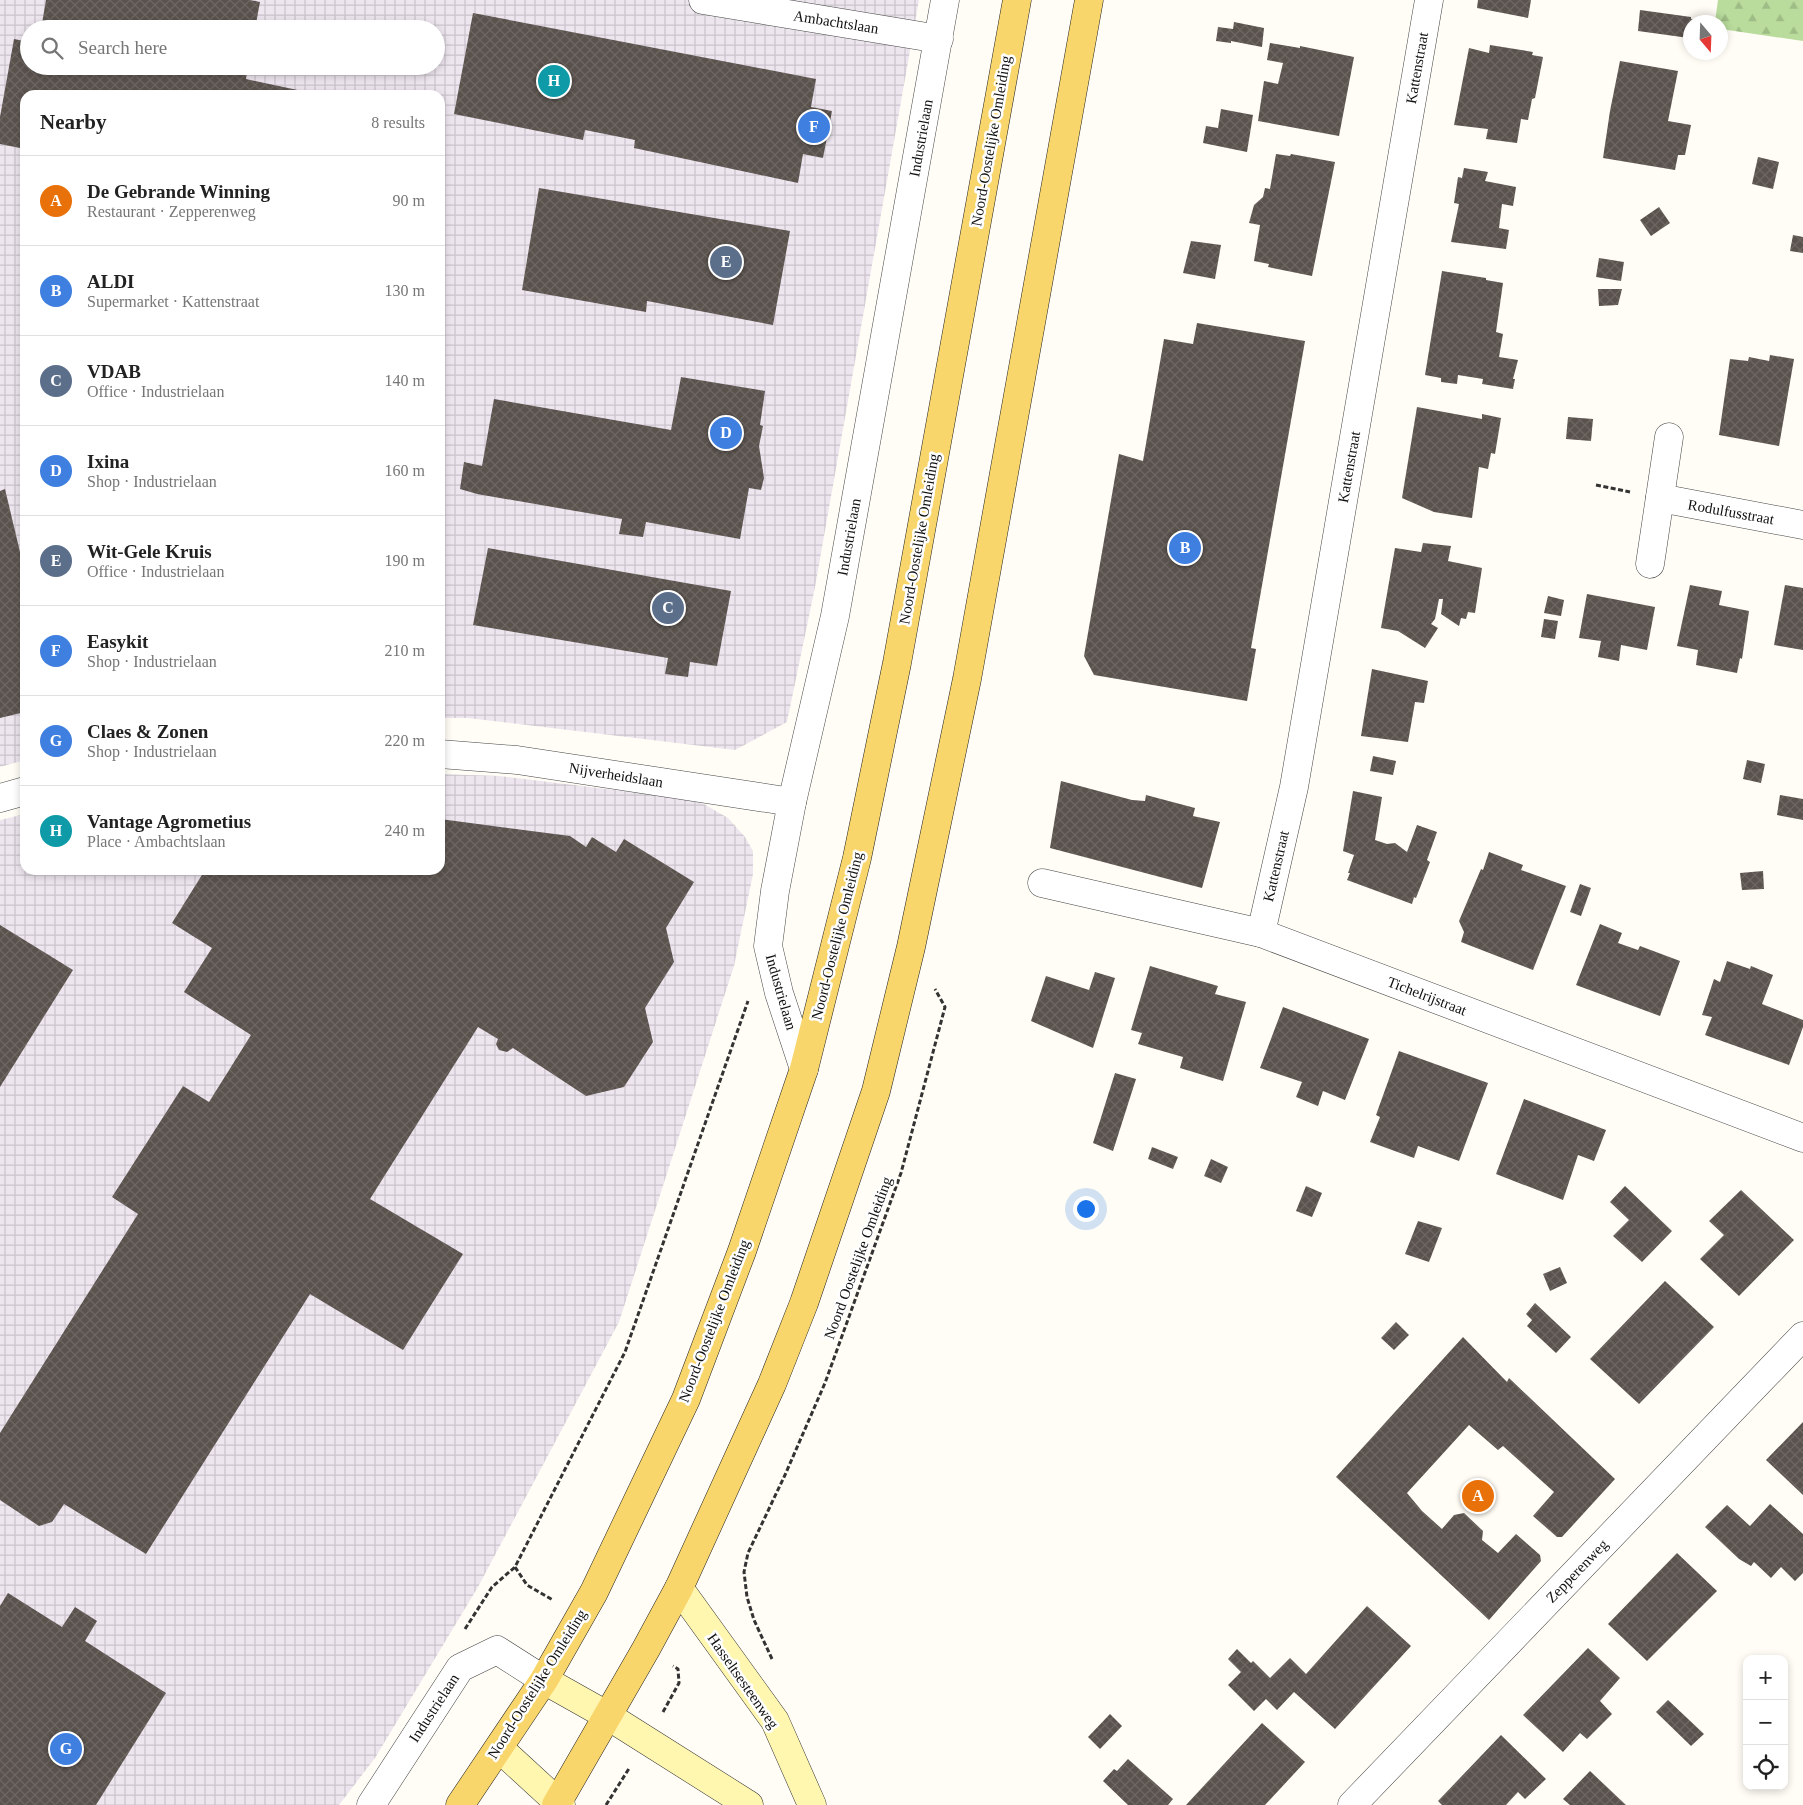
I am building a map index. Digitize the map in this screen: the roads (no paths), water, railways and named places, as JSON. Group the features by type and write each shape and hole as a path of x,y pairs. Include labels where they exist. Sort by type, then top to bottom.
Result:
{"main road":[{"name":"Noord-Oostelijke Omleiding","path":"460,1805 544,1680 594,1592 686,1399 742,1251 804,1069 857,858 897,663 1017,0"},
{"path":"499,1748 558,1804 679,1588 772,1384 804,1303 876,1091 911,947 967,679 1089,0"},
{"name":"Hasseltsesteenweg","path":"679,1588 775,1722 812,1805"},
{"path":"544,1680 608,1716 749,1805"}],"street":[{"name":"Ambachtslaan","path":"703,0 939,39"},
{"name":"Industrielaan","path":"804,1069 779,993 768,946 775,891 792,802 835,616 946,0"},
{"name":"Kattenstraat","path":"1261,933 1294,787 1429,0"},
{"path":"1650,564 1669,437"},
{"name":"Rodulfusstraat","path":"1660,498 1803,525"},
{"name":"Nijverheidslaan","path":"445,754 517,760 792,802"},
{"path":"0,798 20,792"},
{"name":"Tichelrijstraat","path":"1042,883 1261,933 1803,1138"},
{"name":"Zepperenweg","path":"1352,1805 1803,1336"},
{"name":"Industrielaan","path":"371,1805 460,1668 497,1650 544,1680"}],"place":[{"name":"Vantage Agrometius","path":"554,81"},
{"name":"Easykit","path":"814,127"},
{"name":"Wit-Gele Kruis","path":"726,262"},
{"name":"Ixina","path":"726,433"},
{"name":"ALDI","path":"1185,548"},
{"name":"VDAB","path":"668,608"},
{"name":"De Gebrande Winning","path":"1478,1496"},
{"name":"Claes & Zonen","path":"66,1749"}]}
